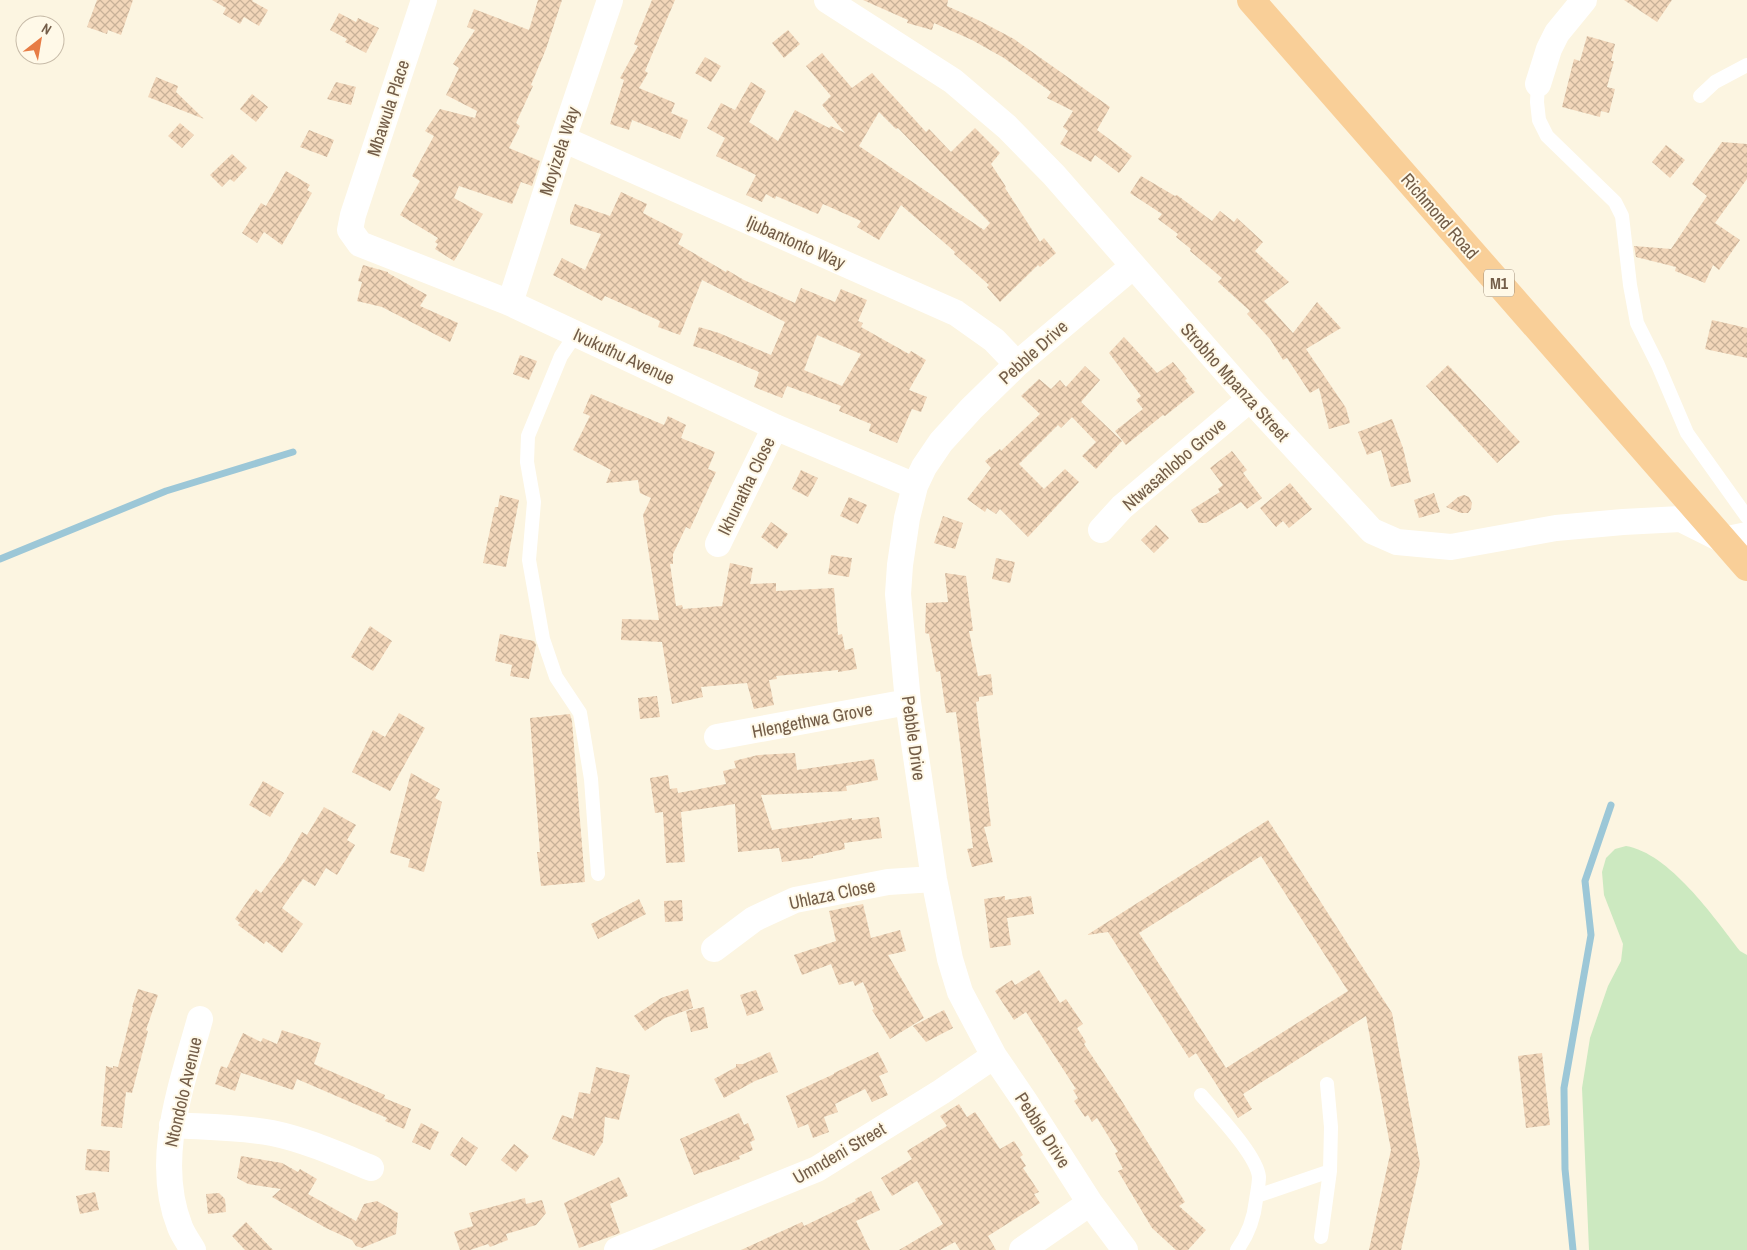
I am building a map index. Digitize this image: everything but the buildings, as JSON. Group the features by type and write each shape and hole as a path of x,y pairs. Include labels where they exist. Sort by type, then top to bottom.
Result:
{"highway":[{"name":"Richmond Road","path":"1251,0 1735,537 1747,567"}],"street":[{"name":"Mbawula Place","path":"353,215 424,0"},
{"name":"Moyizela Way","path":"510,303 610,0"},
{"name":"Strobho Mpanza Street","path":"827,0 953,80 1007,127 1054,175 1132,267 1372,532 1397,542 1451,546 1556,528 1681,519 1735,537"},
{"path":"1538,84 1549,49 1558,33 1584,0"},
{"name":"Ijubantonto Way","path":"563,140 956,313 994,340 1017,364"},
{"name":"Ivukuthu Avenue","path":"353,215 350,230 360,244 510,303 775,427 915,486"},
{"name":"Pebble Drive","path":"1125,1250 1090,1203 994,1056 960,992 950,958 934,879 908,702 898,594 907,518 915,486 941,442 971,409 1017,364 1132,267"},
{"name":"Ntwasahlobo Grove","path":"1101,530 1122,507 1250,399"},
{"name":"Ikhunatha Close","path":"718,544 775,427"},
{"name":"Hlengethwa Grove","path":"717,737 908,702"},
{"name":"Uhlaza Close","path":"714,949 754,919 795,900 888,882 934,879"},
{"name":"Ntondolo Avenue","path":"193,1250 180,1228 172,1196 168,1159 172,1125 200,1019"},
{"name":"Umndeni Street","path":"617,1250 817,1169 941,1092 994,1056"},
{"path":"172,1125 272,1133 315,1146 371,1168"},
{"path":"1022,1250 1090,1203"}],"lane":[{"path":"1700,96 1715,82 1747,65"},
{"path":"1538,84 1537,102 1540,120 1547,136 1616,202 1622,216 1630,285 1638,323 1687,433 1747,516"},
{"path":"576,334 562,356 528,436 527,462 534,502 529,560 543,639 556,677 580,713 591,779 598,874"},
{"path":"1321,1237 1330,1171 1331,1127 1327,1084"},
{"path":"1201,1095 1249,1154 1259,1177 1252,1221 1248,1234 1238,1250"},
{"path":"1256,1196 1330,1171"}],"green space":[{"path":"1626,846 1642,851 1674,873 1704,905 1740,951 1747,955 1747,1250 1589,1250 1582,1088 1590,1038 1608,986 1621,961 1623,944 1604,895 1602,872 1606,858 1615,849"}],"waterway":[{"path":"0,559 166,491 293,452"},
{"path":"1573,1250 1565,1169 1564,1088 1591,935 1585,881 1611,805"}]}
